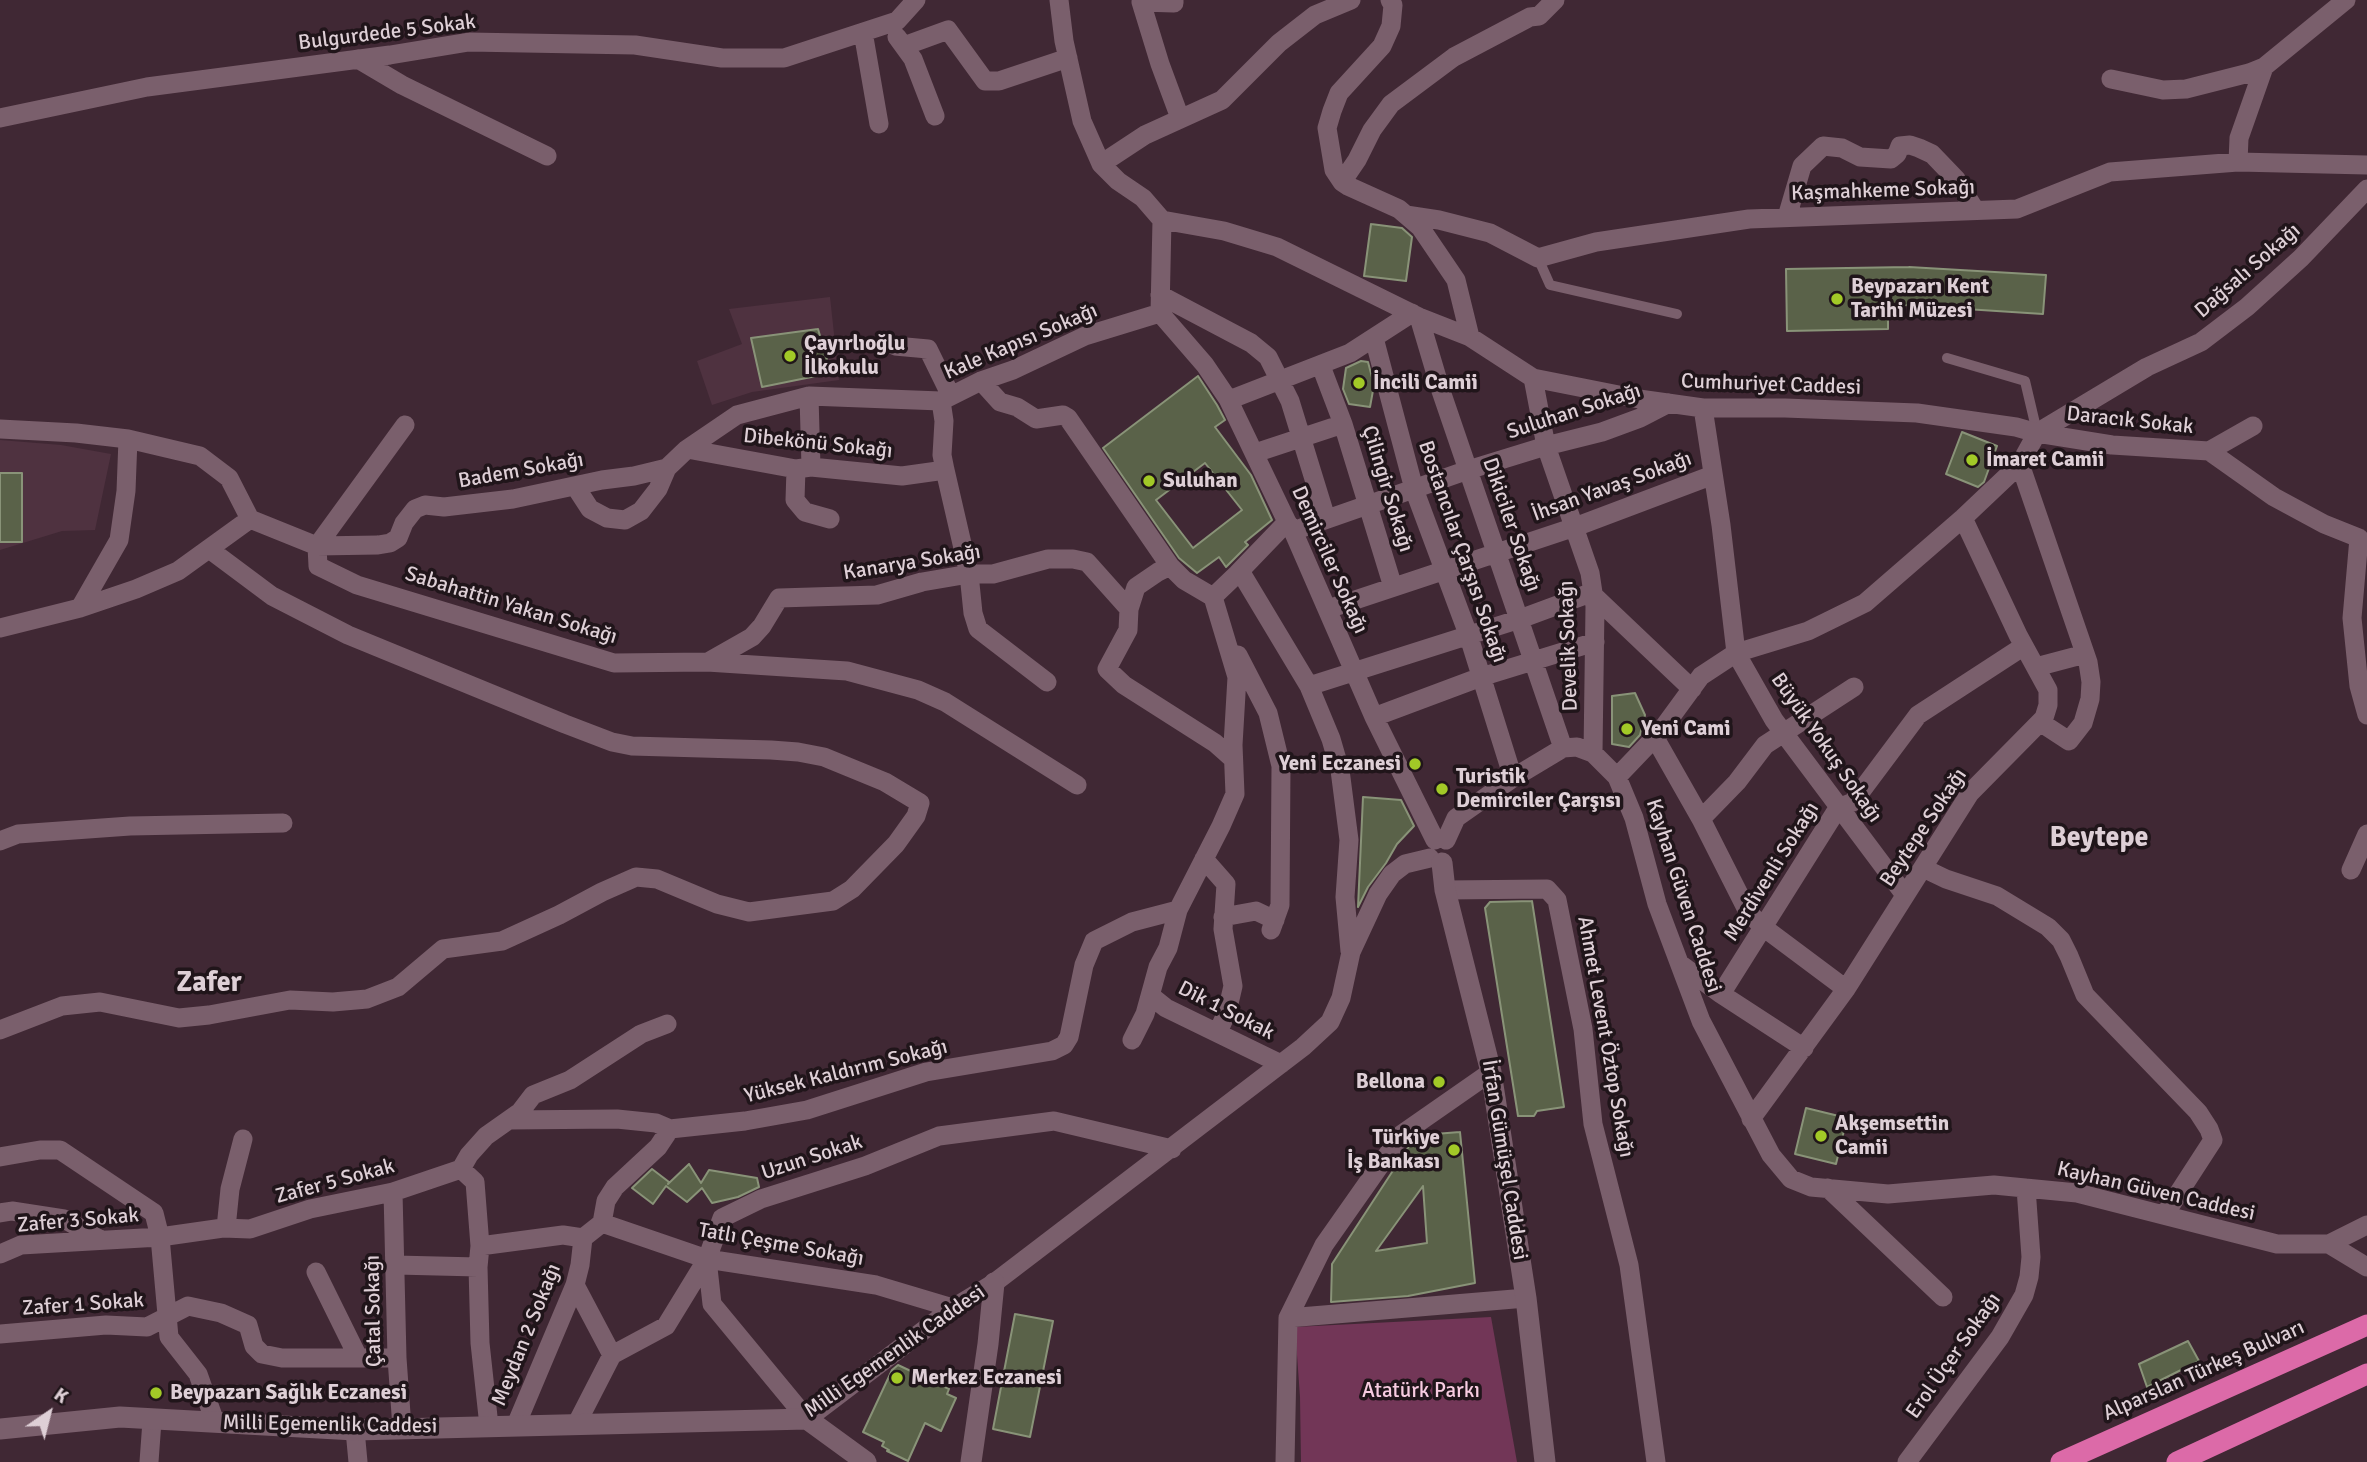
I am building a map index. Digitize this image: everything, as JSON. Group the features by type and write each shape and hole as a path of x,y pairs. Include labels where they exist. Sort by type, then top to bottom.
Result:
{"highway":[{"name":"Alparslan Türkeş Bulvarı","path":"2062,1462 2367,1325"},
{"path":"2177,1462 2367,1374"}],"street":[{"path":"916,0 897,21 888,24 913,59 935,116"},
{"path":"1059,0 1082,121 1101,164 1118,181 1143,198 1162,220 1160,304 1251,343 1268,356 1281,381 1302,438 1326,518"},
{"path":"1174,0 1174,3 1141,2 1180,118"},
{"path":"1101,164 1145,135 1222,100 1279,43 1315,15 1351,0"},
{"path":"1391,0 1391,26 1382,46 1339,93 1327,128 1330,155 1334,170 1342,182 1399,209 1419,227 1456,280 1470,337"},
{"path":"1342,182 1376,123 1391,104 1454,57 1528,8 1539,16 1555,0"},
{"path":"2110,79 2163,90 2186,89 2249,73 2264,67 2346,0"},
{"name":"Bulgurdede 5 Sokak","path":"0,118 147,87 469,42 635,45 722,58 785,58 888,24"},
{"path":"904,46 948,30 985,81 999,81 1068,58"},
{"path":"863,32 878,124"},
{"path":"358,59 402,85 547,156"},
{"path":"2238,162 2239,138 2264,67"},
{"path":"1787,217 1802,166 1823,146 1842,148 1860,158 1891,159 1900,146 1919,148 1932,154 1956,179 1975,210"},
{"name":"Kaşmahkeme Sokağı","path":"1538,258 1596,242 1749,219 2017,209 2110,172 2238,162 2367,165"},
{"name":"Dağsalı Sokağı","path":"2037,433 2147,367 2202,342 2247,307 2301,258 2367,189"},
{"path":"1406,215 1490,233 1538,258"},
{"name":"Cumhuriyet Caddesi","path":"1162,220 1224,231 1277,247 1415,315 1470,337 1533,378 1703,408 1917,413 2016,426 2037,433"},
{"name":"Kale Kapısı Sokağı","path":"667,468 687,449 737,415 809,396 946,399 981,381 1013,370 1160,304"},
{"name":"Demirciler Sokağı","path":"1160,304 1229,400 1290,526 1374,717 1438,850"},
{"path":"1229,400 1350,353 1415,315"},
{"name":"Dikiciler Sokağı","path":"1415,315 1563,748"},
{"name":"Bostancılar Çarşısı Sokağı","path":"1374,338 1414,489 1468,634 1513,778"},
{"path":"895,346 928,349 946,399 942,455 969,574 973,612 978,629 1048,682"},
{"name":"Çilingir Sokağı","path":"1321,366 1343,424 1393,587"},
{"name":"Develik Sokağı","path":"1533,378 1546,446 1590,573 1595,642 1593,753"},
{"path":"981,381 1000,402 1017,407 1036,419 1063,415 1068,418 1170,566 1184,580 1213,597 1237,677 1233,759 1235,794 1178,910 1168,948 1158,967 1151,996 1132,1040"},
{"path":"809,396 804,468 795,500 805,512 830,519"},
{"name":"Suluhan Sokağı","path":"1290,526 1326,518 1546,446 1602,432 1640,418 1669,403"},
{"name":"Büyük Yokuş Sokağı","path":"1703,408 1736,653 1773,720 1905,895"},
{"path":"1255,453 1343,424"},
{"path":"0,429 128,439 200,456 229,478 250,519 317,546 405,425"},
{"name":"Daracık Sokak","path":"2037,433 2112,445 2209,451 2253,426"},
{"path":"1617,777 1655,738 1701,676 1736,653 1808,631 1865,603 1964,518 2020,464 2037,433"},
{"path":"80,608 119,540 126,491 128,439"},
{"name":"Dibekönü Sokağı","path":"687,449 804,468 902,476 945,470"},
{"path":"2209,451 2274,497 2324,524 2363,536 2351,618 2359,686 2367,716"},
{"path":"1964,518 2024,646 2048,690 2048,705 2040,722 2069,741 2082,723 2090,699 2091,682 2085,654 2020,464"},
{"path":"575,486 590,509 607,518 625,520 641,511 658,489 667,468"},
{"name":"Badem Sokağı","path":"317,546 390,543 398,538 404,523 415,509 425,505 444,507 513,499 667,468"},
{"name":"İhsan Yavaş Sokağı","path":"1328,609 1575,527 1713,475"},
{"path":"0,628 80,608 178,571 250,519"},
{"path":"1213,597 1290,526"},
{"name":"Sabahattin Yakan Sokağı","path":"317,546 318,566 357,584 614,663 707,662 848,671 918,690 945,702 1077,785"},
{"path":"0,1030 62,1006 100,1002 179,1018 290,1000 332,1002 367,999 398,987 443,949 502,941 636,877 657,879 717,904 749,912 833,901 852,889 896,845 916,816 920,803 886,782 824,757 771,750 632,746 612,742 348,635 272,596 209,549"},
{"name":"Kanarya Sokağı","path":"707,662 752,637 779,598 877,595 922,582 969,574 993,574 1048,559 1087,562 1129,608"},
{"path":"1170,566 1136,587 1129,608 1128,630 1107,670 1124,685 1215,743 1233,759"},
{"path":"1240,571 1309,686 1331,739 1339,770 1349,841 1345,897 1350,956"},
{"path":"1309,686 1593,594 1692,689"},
{"path":"1223,631 1249,673 1268,713 1281,766 1280,905 1273,925 1256,911 1223,917"},
{"path":"1374,717 1481,677 1595,642"},
{"name":"Merdivenli Sokağı","path":"1721,994 1839,808 1853,802 1918,715 2024,646"},
{"path":"2036,667 2085,654"},
{"path":"1701,819 1737,782 1765,745 1854,687"},
{"name":"Beytepe Sokağı","path":"1751,1119 1846,989 1970,793 2040,722"},
{"path":"1655,738 1701,819 1748,912 1763,927 1846,989"},
{"path":"1438,850 1456,818 1513,778 1563,748 1577,747 1593,753"},
{"name":"Kayhan Güven Caddesi","path":"1593,753 1617,777 1634,818 1657,904 1701,1021 1771,1155 1791,1179 1811,1187 1888,1194 1994,1185 2077,1193 2277,1244 2329,1244"},
{"path":"0,841 18,834 130,826 283,823"},
{"path":"2351,870 2367,834"},
{"name":"Milli Egemenlik Caddesi","path":"0,1429 120,1418 355,1430 807,1419 953,1308 994,1283 1303,1047 1330,1022 1341,998 1350,956 1377,894 1392,874 1405,864 1438,850"},
{"name":"İrfan Gümüşel Caddesi","path":"1438,850 1445,890 1491,1072 1526,1298 1545,1462"},
{"path":"1204,859 1226,884 1223,929 1233,986 1227,1012 1218,1032"},
{"path":"1923,868 1946,879 1997,896 2048,927 2061,940 2085,995 2198,1112 2213,1140 2165,1214"},
{"name":"Ahmet Levent Öztop Sokağı","path":"1445,890 1547,890 1557,900 1583,1029 1593,1124 1629,1265 1656,1462"},
{"name":"Yüksek Kaldırım Sokağı","path":"509,1120 617,1119 656,1123 670,1129 745,1121 807,1110 926,1072 1052,1051 1064,1045 1069,1037 1084,965 1094,941 1132,922 1178,910"},
{"path":"1680,964 1804,1048"},
{"name":"Dik 1 Sokak","path":"1151,996 1166,1008 1281,1064"},
{"path":"489,1426 480,1343 480,1246 475,1182 461,1169 486,1136 520,1112 533,1095 570,1080 641,1034 667,1024"},
{"path":"1285,1462 1288,1318 1324,1245 1402,1134 1491,1072"},
{"name":"Uzun Sokak","path":"612,1354 666,1326 707,1259 722,1218 761,1199 865,1166 939,1136 1054,1121 1172,1149"},
{"path":"480,1246 563,1235 583,1238 603,1223 606,1201 610,1194 659,1147 670,1129"},
{"path":"226,1228 230,1189 243,1139"},
{"path":"0,1157 40,1150 60,1150 154,1213 160,1237 169,1337 198,1374 215,1422"},
{"name":"Zafer 5 Sokak","path":"160,1237 226,1228 250,1229 310,1209 393,1192 461,1169"},
{"path":"1828,1188 1942,1297"},
{"name":"Erol Üçer Sokağı","path":"1908,1462 2000,1337 2024,1295 2031,1257 2026,1188"},
{"name":"Çatal Sokağı","path":"393,1192 397,1358 402,1428"},
{"path":"0,1213 12,1211 64,1219 102,1240"},
{"name":"Tatlı Çeşme Sokağı","path":"603,1223 707,1259 876,1285 953,1308"},
{"path":"2329,1244 2367,1225"},
{"name":"Zafer 3 Sokak","path":"0,1254 21,1245 160,1237"},
{"name":"Meydan 2 Sokağı","path":"516,1425 575,1286 583,1238"},
{"path":"2329,1244 2367,1267"},
{"path":"707,1259 712,1304 807,1419 866,1462"},
{"path":"396,1265 478,1267"},
{"path":"316,1272 358,1357"},
{"path":"971,1462 994,1283"},
{"path":"575,1286 612,1354 577,1423"},
{"path":"1288,1318 1526,1298"},
{"name":"Zafer 1 Sokak","path":"0,1334 106,1325 147,1327 188,1306 221,1313 248,1325 254,1346 262,1353 282,1358 397,1358"},
{"path":"149,1462 152,1420"},
{"path":"355,1430 358,1462"}],"lane":[{"path":"1538,258 1550,285 1677,314"},
{"path":"1947,358 2025,381 2037,433"}],"shaded area":[{"path":"830,297 839,380 752,392 712,405 697,361 742,344 729,309"},
{"path":"0,440 61,445 111,454 95,530 62,531 0,550"}],"green space":[{"name":"Atatürk Parkı","path":"1491,1317 1517,1462 1301,1462 1295,1327"}],"building":[{"path":"1371,224 1402,228 1412,237 1406,281 1364,276"},
{"path":"1909,267 2046,275 2043,314 1888,304 1888,329 1787,331 1786,269"},
{"name":"Çayırlıoğlu İlkokulu","path":"818,329 831,373 762,387 751,338"},
{"name":"İncili Camii","path":"1361,361 1368,362 1374,385 1370,407 1349,404 1343,389 1346,368"},
{"name":"Suluhan","path":"1198,376 1225,420 1215,427 1251,475 1272,520 1245,542 1248,545 1226,567 1219,557 1197,573 1179,558 1103,448","holes":["1205,463 1242,510 1193,548 1156,500"]},
{"name":"İmaret Camii","path":"1962,432 1997,446 1984,482 1978,487 1946,474"},
{"path":"0,473 22,473 22,542 0,542"},
{"name":"Yeni Cami","path":"1635,693 1645,715 1640,735 1629,747 1612,744 1612,696"},
{"path":"1363,797 1401,800 1414,826 1397,844 1358,907"},
{"path":"1532,901 1564,1107 1537,1111 1534,1116 1518,1116 1485,908 1490,902"},
{"name":"Akşemsettin Camii","path":"1806,1108 1847,1118 1836,1164 1795,1154"},
{"path":"1460,1132 1475,1283 1408,1296 1331,1302 1332,1264 1411,1143 1422,1135","holes":["1423,1186 1427,1243 1376,1251"]},
{"path":"689,1164 701,1183 709,1170 757,1178 759,1187 738,1197 712,1203 702,1188 687,1202 666,1186 653,1204 632,1188 652,1169 669,1182 668,1184"},
{"path":"1015,1314 1053,1321 1030,1437 993,1429"},
{"path":"2188,1341 2199,1361 2147,1387 2139,1364"},
{"path":"898,1365 949,1389 947,1394 956,1398 941,1431 925,1423 908,1461 887,1451 889,1450 882,1446 884,1442 863,1432 892,1370"}],"place":[{"name":"Beypazarı Kent Tarihi Müzesi","path":"1837,299"},
{"name":"Çayırlıoğlu İlkokulu","path":"790,356"},
{"name":"İncili Camii","path":"1359,383"},
{"name":"İmaret Camii","path":"1972,460"},
{"name":"Suluhan","path":"1149,481"},
{"name":"Yeni Cami","path":"1627,729"},
{"name":"Yeni Eczanesi","path":"1415,764"},
{"name":"Turistik Demirciler Çarşısı","path":"1442,789"},
{"name":"Bellona","path":"1439,1082"},
{"name":"Akşemsettin Camii","path":"1821,1136"},
{"name":"Türkiye İş Bankası","path":"1454,1150"},
{"name":"Merkez Eczanesi","path":"897,1378"},
{"name":"Beypazarı Sağlık Eczanesi","path":"156,1393"}],"district":[{"name":"Beytepe","path":"2099,839"},
{"name":"Zafer","path":"209,984"}]}
